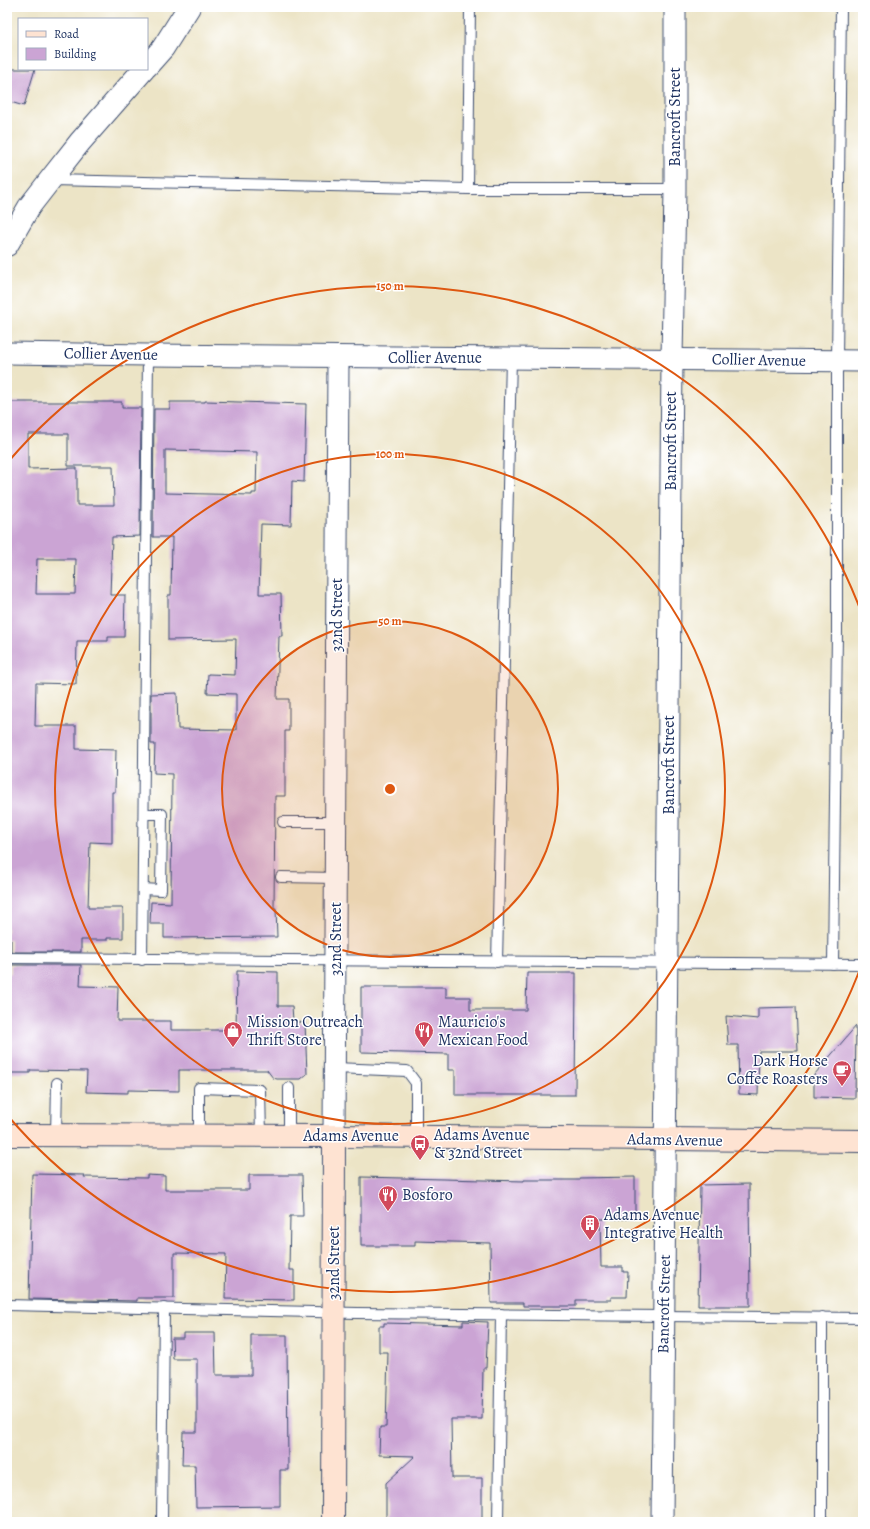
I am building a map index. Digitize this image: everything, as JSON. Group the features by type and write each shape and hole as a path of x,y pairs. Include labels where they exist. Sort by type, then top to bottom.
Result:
{"main road":[{"name":"Adams Avenue","path":"7,1135 198,1135 863,1141"},
{"name":"32nd Street","path":"333,1522 334,1136"}],"street":[{"path":"148,65 163,48 189,7"},
{"name":"Bancroft Street","path":"662,1522 672,359 675,189 675,7"},
{"path":"7,245 29,207 50,180 80,142 143,70"},
{"name":"Collier Avenue","path":"7,353 863,361"},
{"name":"32nd Street","path":"334,1136 337,822 338,357"}],"lane":[{"path":"468,189 470,7"},
{"path":"833,964 837,632 837,361 841,7"},
{"path":"50,180 468,189 675,189"},
{"path":"142,960 148,355"},
{"path":"497,962 511,358"},
{"path":"143,889 162,890 162,814 144,814"},
{"path":"283,822 337,822"},
{"path":"281,877 336,878"},
{"path":"7,958 863,964"},
{"path":"335,1068 407,1071 416,1082 416,1137"},
{"path":"56,1135 57,1082"},
{"path":"198,1135 199,1088 260,1090 261,1136"},
{"path":"289,1088 289,1136"},
{"path":"7,1305 334,1312 863,1318"},
{"path":"162,1522 164,1308"},
{"path":"498,1522 500,1314"},
{"path":"822,1317 822,1522"}],"building":[{"path":"7,69 35,70 24,106 7,101"},
{"path":"7,402 122,402 122,408 141,408 140,536 112,537 110,595 125,595 124,637 108,637 108,641 77,641 76,684 36,683 35,726 76,726 76,749 116,750 115,792 112,792 112,843 90,842 88,908 123,908 123,938 107,938 107,940 81,940 81,952 11,952 11,940 7,940","holes":["28,434 68,434 68,466 113,466 114,505 77,505 77,468 28,469","37,559 76,559 75,594 36,594"]},
{"path":"170,402 306,404 304,482 292,481 291,525 261,524 259,594 281,594 282,636 279,636 277,699 289,699 289,731 285,731 285,796 275,796 274,908 276,908 277,937 164,938 164,924 150,924 151,902 171,903 172,774 154,773 155,744 151,744 151,694 177,693 178,729 236,730 236,694 207,693 208,674 235,675 236,639 168,640 168,595 171,595 172,537 153,537 154,409 170,409","holes":["165,450 257,452 256,493 252,493 252,495 165,493"]},
{"path":"11,965 81,965 80,986 118,987 117,1021 171,1021 171,1030 236,1030 237,971 278,972 278,1006 292,1006 293,1021 305,1023 307,1074 301,1079 277,1079 273,1078 267,1070 179,1070 179,1091 128,1090 128,1093 86,1092 87,1071 30,1070 30,1073 7,1073 7,974 11,974"},
{"path":"527,973 576,973 575,1095 455,1095 455,1070 448,1070 448,1054 361,1052 361,987 446,987 446,997 470,997 470,1010 526,1010"},
{"path":"796,1007 798,1051 759,1051 758,1095 739,1094 738,1045 728,1045 726,1016 758,1019 758,1008"},
{"path":"856,1026 855,1098 814,1097 814,1075"},
{"path":"32,1174 147,1178 147,1175 165,1176 165,1190 249,1190 249,1175 302,1175 303,1216 290,1216 289,1270 294,1270 294,1300 225,1299 226,1254 174,1253 174,1298 137,1298 137,1301 29,1299"},
{"path":"361,1177 524,1181 635,1177 635,1219 600,1219 601,1267 623,1267 623,1272 628,1272 627,1297 611,1297 611,1300 576,1300 576,1306 523,1306 523,1303 491,1303 490,1243 415,1241 415,1246 361,1246"},
{"path":"749,1184 750,1306 698,1306 700,1185"},
{"path":"463,1321 488,1322 486,1368 483,1368 482,1419 451,1419 452,1478 482,1478 482,1522 386,1521 386,1483 415,1456 379,1455 380,1427 386,1427 388,1352 379,1352 379,1326 384,1326 384,1323 463,1325"},
{"path":"183,1333 215,1333 216,1375 251,1375 251,1335 287,1335 288,1470 280,1470 280,1506 196,1507 195,1465 182,1465 183,1432 197,1432 197,1359 173,1359 172,1338 183,1338"}],"place":[{"name":"Mission Outreach Thrift Store","path":"233,1048"},
{"name":"Mauricio's Mexican Food","path":"424,1048"},
{"name":"Dark Horse Coffee Roasters","path":"842,1087"},
{"name":"Adams Avenue & 32nd Street","path":"420,1161"},
{"name":"Bosforo","path":"388,1212"},
{"name":"Adams Avenue Integrative Health","path":"590,1241"}]}
